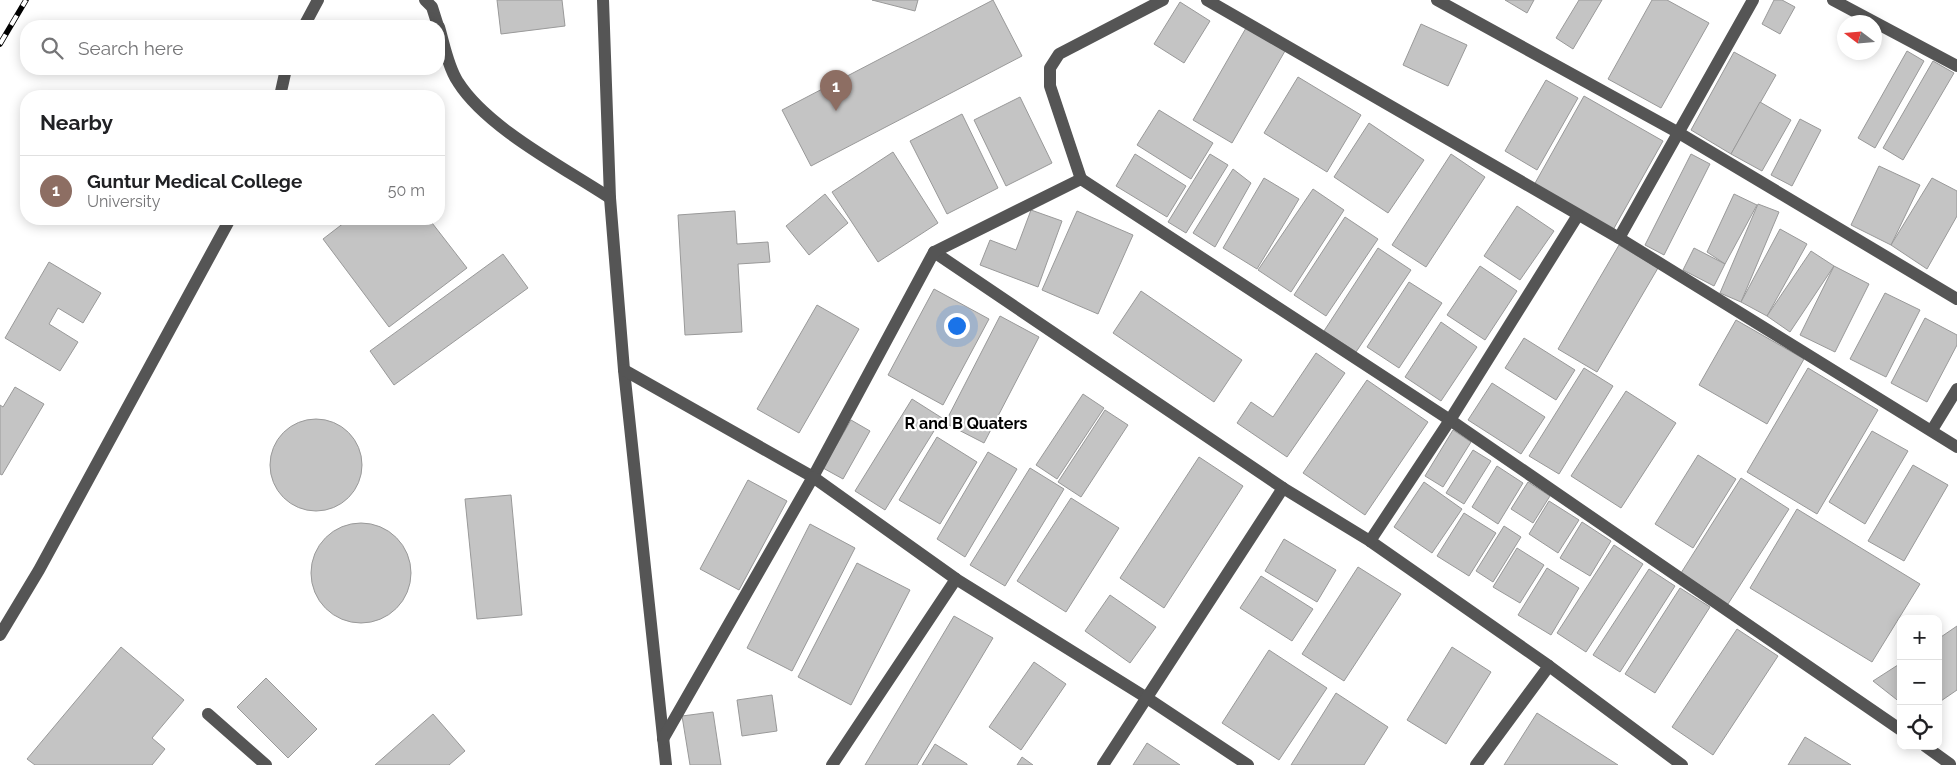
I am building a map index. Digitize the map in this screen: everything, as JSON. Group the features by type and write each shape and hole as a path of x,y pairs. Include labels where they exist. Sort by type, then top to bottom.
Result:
{"street":[{"path":"307,20 318,0"},
{"path":"425,0 432,7 437,20"},
{"path":"603,0 610,198 624,370 666,765"},
{"path":"1163,0 1059,54 1050,68 1050,86 1081,178 1450,420 1897,727"},
{"path":"1207,0 1619,238 1957,447"},
{"path":"1437,0 1679,133 1957,299"},
{"path":"1619,238 1753,0"},
{"path":"1833,0 1957,66"},
{"path":"445,45 457,80 478,108 516,136 610,198"},
{"path":"281,90 285,75"},
{"path":"663,739 813,477 934,252 1081,178"},
{"path":"1370,540 1450,420 1578,216"},
{"path":"0,635 39,570 227,225"},
{"path":"934,252 1283,488 1370,540 1549,666 1682,765"},
{"path":"624,370 813,477 956,579 1147,698 1248,765"},
{"path":"1932,430 1957,389"},
{"path":"1104,765 1283,488"},
{"path":"832,765 956,579"},
{"path":"1476,765 1549,666"},
{"path":"208,714 266,765"},
{"path":"1931,750 1952,762"}],"building":[{"path":"497,0 562,0 565,26 501,34"},
{"path":"872,0 918,0 915,11"},
{"path":"993,0 1022,56 811,166 782,110"},
{"path":"1505,0 1534,0 1527,13"},
{"path":"1579,0 1602,0 1573,49 1556,38"},
{"path":"1652,0 1667,0 1709,23 1661,108 1608,79"},
{"path":"1774,0 1782,0 1795,7 1780,34 1762,24"},
{"path":"1180,2 1210,21 1184,63 1154,44"},
{"path":"1421,24 1467,45 1448,86 1403,65"},
{"path":"1246,28 1285,51 1232,143 1193,120"},
{"path":"1907,51 1924,61 1875,148 1858,138"},
{"path":"1734,52 1776,75 1731,154 1691,130"},
{"path":"1933,61 1954,73 1903,160 1883,148"},
{"path":"1298,77 1361,115 1327,172 1264,133"},
{"path":"1546,80 1578,98 1537,170 1505,151"},
{"path":"1584,96 1663,141 1613,230 1534,185"},
{"path":"1020,97 1052,163 1006,186 974,120"},
{"path":"1760,102 1791,120 1762,171 1731,154"},
{"path":"1159,110 1213,143 1191,179 1137,145"},
{"path":"962,114 998,188 947,214 910,141"},
{"path":"1800,119 1821,130 1792,186 1771,175"},
{"path":"1369,123 1424,160 1388,213 1334,177"},
{"path":"893,152 938,223 878,262 832,192"},
{"path":"1135,154 1186,186 1167,217 1116,186"},
{"path":"1210,154 1228,165 1186,233 1168,222"},
{"path":"1451,154 1485,177 1426,267 1392,245"},
{"path":"1691,154 1710,164 1664,255 1645,245"},
{"path":"1879,166 1920,185 1891,245 1851,225"},
{"path":"1233,169 1251,183 1215,247 1193,233"},
{"path":"1264,178 1299,199 1257,269 1223,248"},
{"path":"1932,178 1957,191 1957,216 1927,269 1891,245"},
{"path":"1313,189 1344,210 1291,292 1258,270"},
{"path":"825,194 848,223 809,255 786,226"},
{"path":"1734,194 1757,205 1725,264 1707,252"},
{"path":"1758,204 1779,212 1741,302 1720,293"},
{"path":"1517,206 1554,231 1520,280 1484,256"},
{"path":"1031,210 1062,221 1038,287 980,265 990,240 1016,250"},
{"path":"735,211 737,244 768,242 770,262 738,264 742,332 685,335 678,215"},
{"path":"1077,211 1133,235 1098,314 1042,290"},
{"path":"1345,217 1378,239 1326,316 1294,295"},
{"path":"341,225 434,225 467,268 389,327 323,239"},
{"path":"1780,229 1807,244 1767,316 1741,302"},
{"path":"1619,245 1658,268 1597,372 1558,349"},
{"path":"1378,248 1411,270 1356,352 1324,331"},
{"path":"1694,248 1725,264 1714,286 1683,270"},
{"path":"1811,251 1834,266 1790,332 1767,316"},
{"path":"503,254 528,288 394,385 370,351"},
{"path":"49,262 101,293 83,323 58,308 49,324 78,342 60,371 5,338"},
{"path":"1480,266 1517,291 1485,340 1447,315"},
{"path":"1834,266 1869,284 1835,352 1800,335"},
{"path":"1409,282 1442,303 1399,368 1367,347"},
{"path":"934,289 989,319 943,405 888,375"},
{"path":"1141,291 1242,360 1214,402 1113,333"},
{"path":"1885,293 1920,310 1886,377 1850,359"},
{"path":"817,305 859,329 799,433 757,409"},
{"path":"1000,316 1039,337 984,443 945,423"},
{"path":"1925,318 1957,335 1957,345 1927,402 1891,383"},
{"path":"1736,320 1804,359 1767,424 1699,385"},
{"path":"1441,322 1477,347 1441,401 1405,377"},
{"path":"1524,338 1575,370 1556,400 1505,368"},
{"path":"1316,353 1345,373 1287,457 1237,423 1251,402 1273,417"},
{"path":"1584,368 1613,386 1559,474 1529,456"},
{"path":"1808,368 1878,410 1817,514 1747,472"},
{"path":"1367,380 1428,422 1365,515 1303,473"},
{"path":"1492,383 1545,417 1521,454 1468,420"},
{"path":"15,387 44,404 2,475 0,474 0,405 3,407"},
{"path":"1626,391 1676,423 1621,508 1571,476"},
{"path":"1083,394 1104,408 1057,479 1036,465"},
{"path":"912,399 942,418 885,510 855,491"},
{"path":"1105,410 1128,425 1081,497 1058,482"},
{"path":"316,419 334,422 349,432 359,447 362,465 359,483 349,498 334,508 316,511 298,508 283,498 273,483 270,465 273,447 283,432 298,422"},
{"path":"851,420 870,431 843,479 823,468"},
{"path":"1453,430 1471,442 1443,487 1425,476"},
{"path":"1872,431 1908,451 1865,524 1829,502"},
{"path":"937,437 977,462 940,524 899,500"},
{"path":"1473,450 1491,461 1464,504 1446,493"},
{"path":"988,452 1017,469 965,557 937,539"},
{"path":"1698,455 1736,479 1693,548 1655,524"},
{"path":"1199,457 1243,486 1164,608 1120,578"},
{"path":"1913,465 1948,485 1904,561 1868,541"},
{"path":"1497,466 1523,483 1498,524 1472,507"},
{"path":"1030,468 1064,489 1005,586 970,565"},
{"path":"1741,478 1789,509 1728,604 1681,573"},
{"path":"748,480 787,501 739,590 700,569"},
{"path":"1424,482 1462,509 1432,553 1394,527"},
{"path":"1528,482 1550,496 1533,523 1511,509"},
{"path":"511,495 522,615 477,619 465,499"},
{"path":"1071,498 1119,528 1066,612 1017,581"},
{"path":"1549,501 1579,520 1558,553 1529,534"},
{"path":"1797,509 1920,584 1901,615 1897,615 1897,621 1872,662 1750,588"},
{"path":"1464,513 1496,533 1469,576 1437,556"},
{"path":"1582,522 1611,541 1590,576 1560,558"},
{"path":"361,523 371,524 389,531 403,545 410,563 410,583 403,601 389,615 371,622 361,623 351,622 333,615 319,601 312,583 311,573 312,563 319,545 333,531 351,524"},
{"path":"810,524 855,548 792,671 747,648"},
{"path":"1504,526 1521,537 1493,582 1476,571"},
{"path":"1284,539 1336,570 1317,602 1265,571"},
{"path":"1614,545 1643,564 1586,652 1557,633"},
{"path":"1517,548 1544,565 1520,603 1493,587"},
{"path":"857,563 910,590 851,705 798,677"},
{"path":"1358,567 1401,594 1344,681 1302,654"},
{"path":"1547,568 1579,588 1551,635 1518,615"},
{"path":"1649,569 1675,586 1620,672 1593,655"},
{"path":"1261,576 1313,609 1292,641 1240,608"},
{"path":"1680,588 1710,607 1655,693 1625,674"},
{"path":"1110,595 1156,627 1130,663 1085,631"},
{"path":"954,616 993,638 917,765 865,765"},
{"path":"1957,626 1957,690 1942,700 1942,660 1942,636"},
{"path":"1737,629 1778,656 1713,755 1672,727"},
{"path":"121,647 184,700 152,738 165,749 152,765 35,765 27,759"},
{"path":"1452,647 1491,672 1446,744 1407,720"},
{"path":"1269,650 1327,688 1279,760 1222,723"},
{"path":"1034,662 1066,684 1021,750 989,727"},
{"path":"1897,666 1897,700 1873,681"},
{"path":"266,678 317,729 288,758 237,707"},
{"path":"1336,693 1388,727 1364,765 1291,765"},
{"path":"772,695 777,731 742,736 737,700"},
{"path":"713,712 721,765 690,765 682,716"},
{"path":"1537,713 1618,765 1504,765"},
{"path":"433,714 465,751 449,765 375,765"},
{"path":"1805,737 1851,765 1788,765"},
{"path":"1147,743 1180,765 1133,765"},
{"path":"935,744 967,764 967,765 922,765"},
{"path":"1022,757 1033,765 1017,765"}],"railway":[{"path":"0,44 26,0"}],"place":[{"name":"Guntur Medical College","path":"836,111"}],"district":[{"name":"R and B Quaters","path":"966,423"}]}
